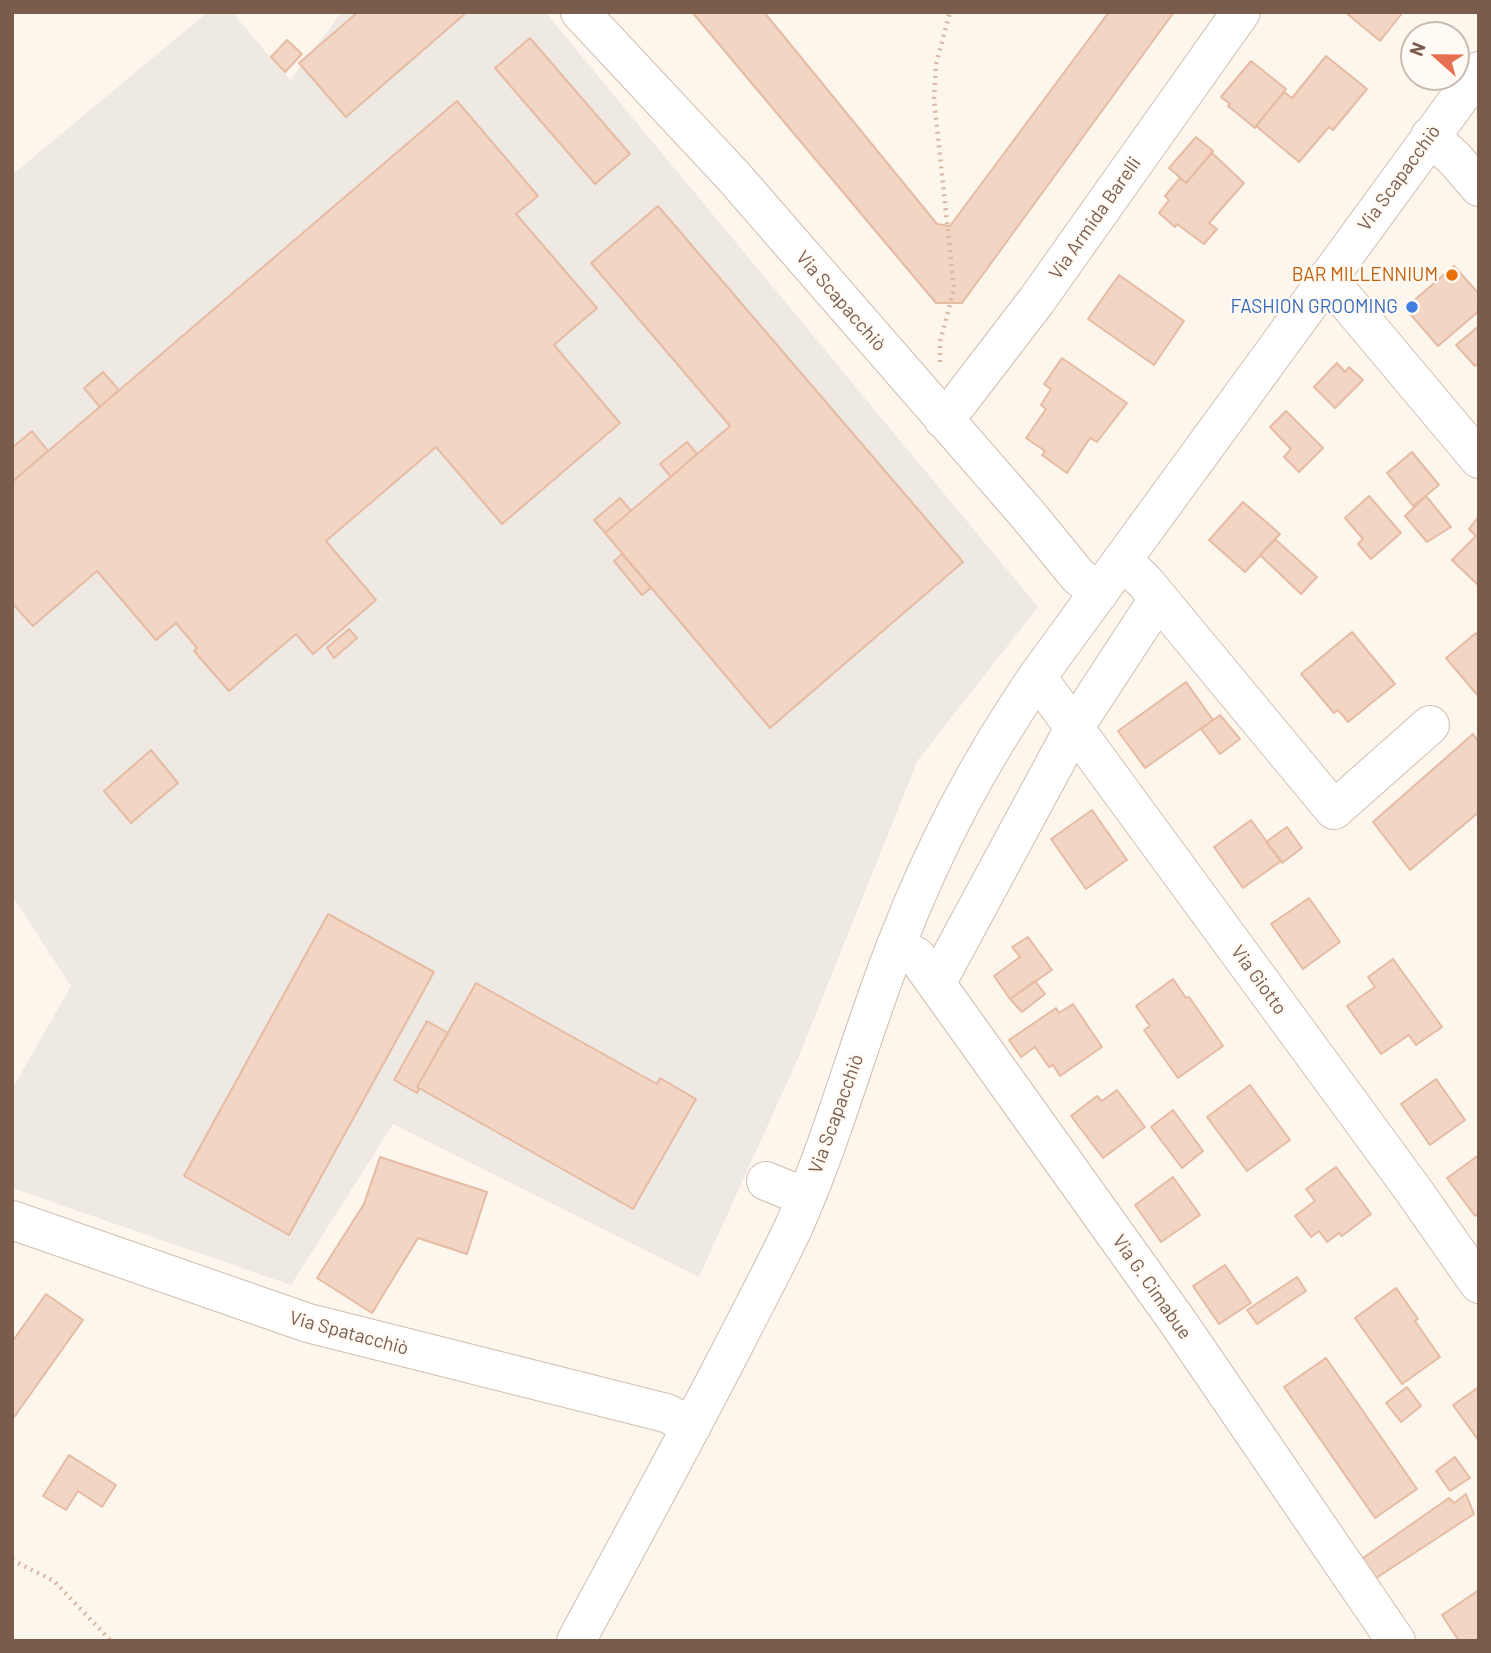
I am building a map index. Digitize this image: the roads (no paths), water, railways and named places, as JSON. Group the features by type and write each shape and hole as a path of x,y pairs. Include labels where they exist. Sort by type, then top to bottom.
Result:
{"street":[{"name":"Via Scapacchiò","path":"580,12 951,411 1028,515 1078,576 1099,593"},
{"name":"Via Armida Barelli","path":"951,411 1037,300 1241,12"},
{"name":"Via Scapacchiò","path":"576,1641 692,1426 794,1225 896,945 954,811 1037,677 1479,71"},
{"path":"1430,136 1479,187"},
{"path":"1326,278 1479,459"},
{"path":"1122,560 1145,582 1334,810 1430,725"},
{"path":"936,984 1074,728 1149,614"},
{"name":"Via Giotto","path":"1037,677 1414,1191 1479,1284"},
{"name":"Via G. Cimabue","path":"896,945 917,957 1178,1322 1396,1641"},
{"path":"766,1181 805,1197"},
{"name":"Via Spatacchiò","path":"12,1220 308,1324 666,1413 692,1426"}],"place":[{"name":"BAR MILLENNIUM","path":"1452,275"},
{"name":"FASHION GROOMING","path":"1412,307"}]}
